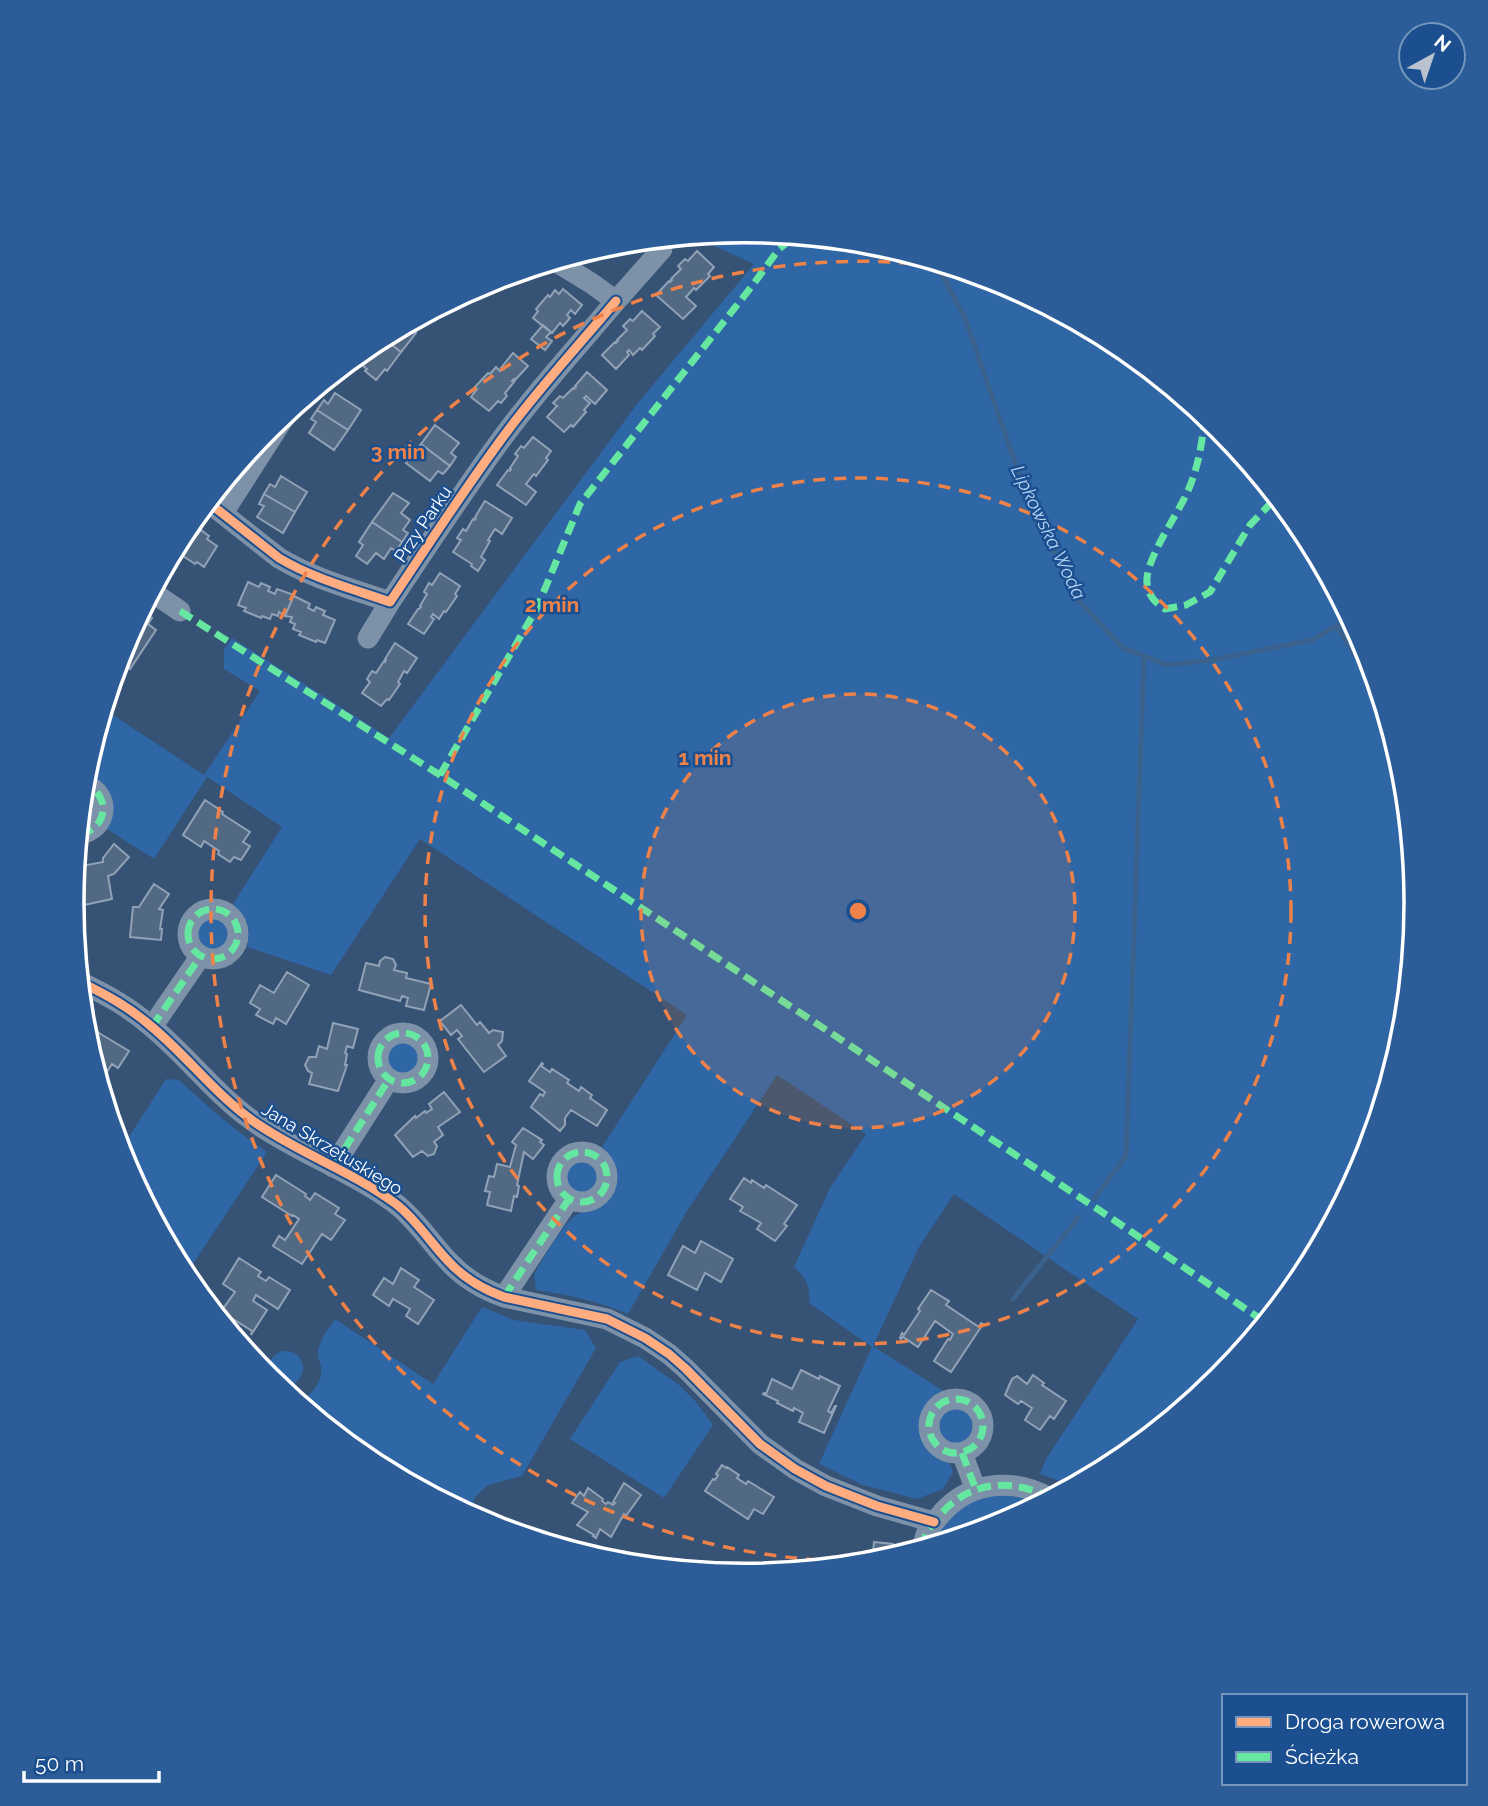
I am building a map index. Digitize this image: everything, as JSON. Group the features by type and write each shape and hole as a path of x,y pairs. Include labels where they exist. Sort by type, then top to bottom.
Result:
{"street":[{"name":"Przy Parku","path":"368,639 461,495 507,432 558,368 662,249"},
{"path":"565,267 616,301"},
{"path":"215,508 292,566 390,602"},
{"path":"159,597 180,611"},
{"path":"88,831 95,827 102,815 99,794 94,789"},
{"path":"152,1027 200,957"},
{"name":"Jana Skrzetuskiego","path":"90,986 111,996 152,1027 224,1098 254,1121 398,1205 452,1265 474,1282 504,1297 607,1319 645,1338 686,1368 760,1444 795,1469 826,1486 877,1506 934,1522"},
{"path":"333,1167 389,1079"},
{"path":"504,1297 569,1199"},
{"path":"962,1452 976,1490"},
{"path":"925,1538 927,1531 946,1507 965,1494 988,1486 1016,1486 1041,1493"}],"shaded area":[{"path":"709,244 787,244 915,265 997,293 1036,311 1074,331 1146,379 1211,436 1268,501 1293,536 1316,573 1354,650 1382,732 1403,860 1403,946 1382,1074 1354,1156 1316,1233 1293,1270 1240,1338 1211,1370 1146,1427 1060,1482 1040,1474 1046,1459 1138,1319 954,1194 919,1247 873,1346 945,1392 926,1410 922,1417 921,1432 930,1449 948,1462 953,1472 943,1489 917,1499 863,1485 819,1464 872,1347 809,1303 807,1283 794,1267 830,1188 866,1134 777,1075 687,1211 628,1314 583,1299 536,1290 534,1274 566,1225 578,1214 599,1206 613,1193 616,1170 602,1147 687,1015 420,839 331,975 247,947 246,924 233,904 282,827 207,777 154,859 107,829 93,797 112,714 204,775 260,691 224,669 224,649 232,638 389,738 637,404 754,264"},
{"path":"213,917 225,922 230,934 225,946 213,951 201,946 196,934 201,922"},
{"path":"404,1042 416,1047 421,1059 416,1071 404,1076 392,1071 387,1059 392,1047"},
{"path":"166,1079 179,1080 221,1118 267,1152 192,1265 152,1195 128,1139"},
{"path":"582,1160 594,1165 599,1177 594,1189 582,1194 570,1189 565,1177 570,1165"},
{"path":"482,1307 514,1320 585,1330 596,1348 522,1476 488,1485 475,1497 473,1505 414,1475 377,1452 307,1397 318,1383 321,1372 318,1355 320,1345 335,1319 433,1384"},
{"path":"286,1351 293,1352 302,1361 302,1375 293,1384 270,1362 279,1352"},
{"path":"638,1356 678,1384 713,1425 664,1498 570,1439 620,1362"},
{"path":"957,1408 970,1413 975,1426 970,1439 957,1444 944,1439 939,1426 944,1413"},
{"path":"1002,1493 1027,1499 936,1534 965,1504"}],"building":[{"path":"697,251 714,267 708,274 710,276 686,297 696,306 683,319 656,295 681,269 678,266 685,259 688,261"},
{"path":"563,289 582,305 575,314 571,310 567,315 570,318 563,326 560,323 552,333 533,318 538,311 536,309 548,295 550,297 555,290 559,294"},
{"path":"642,311 660,327 642,350 640,348 633,355 629,350 629,355 616,369 602,355 627,330 623,326 630,319 633,321"},
{"path":"543,325 551,332 546,337 552,341 545,350 531,339"},
{"path":"414,331 416,333 401,352 392,345"},
{"path":"392,345 401,352 387,371 385,369 376,380 363,366"},
{"path":"513,353 528,366 512,381 514,382 505,393 507,396 501,403 498,401 489,411 471,397 477,389 475,387 496,367 500,371"},
{"path":"587,372 607,390 595,404 586,396 584,398 590,403 584,410 586,412 573,427 571,425 564,432 547,417 557,406 553,403 574,389"},
{"path":"335,393 361,410 348,430 317,410 324,400 328,404"},
{"path":"317,410 348,430 334,450 309,433 316,422 311,419"},
{"path":"435,425 459,443 451,453 456,457 450,466 421,444"},
{"path":"533,437 551,451 536,476 534,474 526,484 536,492 526,505 497,485 508,470 510,471 518,456 515,454 521,446 524,448"},
{"path":"421,444 450,466 443,474 438,471 430,481 406,463"},
{"path":"281,476 307,492 295,512 264,494 270,484 275,487"},
{"path":"393,493 409,503 401,513 410,520 403,530 408,533 402,542 372,522"},
{"path":"264,494 295,512 283,533 257,517 264,506 259,504"},
{"path":"485,501 512,518 502,534 495,529 493,532 481,557 485,560 478,571 453,552 461,540 457,538 463,529 466,531 473,519 475,520"},
{"path":"372,522 402,542 396,551 391,548 384,559 376,553 367,564 356,556 363,545 359,542"},
{"path":"201,530 209,536 207,539 217,546 204,567 197,562 195,564 183,556"},
{"path":"440,573 460,586 446,612 444,611 439,619 433,614 431,617 434,619 424,634 408,624 421,607 429,583 432,585"},
{"path":"248,582 259,587 261,583 270,587 268,591 275,594 277,589 294,595 285,616 279,612 278,616 272,614 270,619 261,618 244,611 246,608 238,605"},
{"path":"294,596 310,604 308,608 314,611 316,607 325,611 323,615 335,620 325,643 299,635 301,632 293,629 295,624 290,622 292,617 285,616"},
{"path":"149,617 152,618 148,624 156,630 130,669 128,667 134,650"},
{"path":"395,643 417,658 407,673 404,671 398,682 400,684 389,700 381,706 362,693 370,682 367,679 372,671 376,673"},
{"path":"205,800 250,832 243,842 250,846 241,860 234,857 230,862 204,841 201,847 183,835"},
{"path":"114,844 129,857 114,874 108,876 112,899 84,905 85,865 103,862"},
{"path":"154,884 169,894 159,909 163,910 161,940 130,937 133,907 139,907"},
{"path":"385,957 393,959 396,965 394,970 407,973 406,978 431,984 424,1010 406,1006 408,998 402,996 400,1001 359,990 366,963 379,966"},
{"path":"287,972 309,985 286,1024 276,1018 273,1024 256,1015 260,1009 250,1003 260,985 274,993"},
{"path":"461,1005 477,1025 480,1022 489,1033 493,1030 503,1032 502,1041 498,1045 506,1056 484,1072 458,1039 462,1036 457,1030 451,1035 440,1021"},
{"path":"333,1023 358,1029 353,1048 347,1046 347,1065 338,1091 309,1084 312,1073 305,1065 309,1057 316,1057 319,1046 327,1049"},
{"path":"97,1032 129,1051 118,1068 112,1064 106,1074"},
{"path":"542,1063 541,1066 550,1072 552,1069 569,1080 567,1083 579,1091 581,1087 592,1095 590,1098 607,1110 597,1126 571,1110 560,1131 531,1107 540,1094 543,1096 545,1092 529,1081"},
{"path":"444,1092 460,1112 438,1127 443,1135 434,1142 437,1146 434,1154 428,1156 422,1151 413,1157 395,1135 415,1116 416,1118 432,1109 429,1104"},
{"path":"523,1128 542,1140 540,1142 544,1145 533,1159 524,1152 517,1197 514,1196 511,1211 487,1205 490,1192 485,1191 489,1176 494,1177 497,1164 510,1167 516,1145 512,1142"},
{"path":"276,1175 306,1194 310,1200 315,1193 339,1208 335,1214 345,1220 331,1240 322,1234 302,1264 273,1246 279,1236 285,1240 299,1219 262,1197"},
{"path":"744,1178 764,1188 766,1185 797,1205 784,1224 787,1226 775,1241 757,1229 761,1223 740,1211 743,1207 730,1199"},
{"path":"701,1241 733,1259 721,1282 705,1273 697,1290 668,1275 683,1246 695,1253"},
{"path":"239,1258 261,1272 258,1276 266,1281 269,1277 290,1290 278,1309 256,1295 253,1301 267,1310 251,1335 252,1331 231,1317 223,1309 235,1292 223,1284"},
{"path":"401,1268 419,1280 414,1287 434,1300 418,1324 406,1316 410,1309 393,1299 389,1306 373,1295 384,1278 393,1284"},
{"path":"931,1290 949,1301 946,1305 979,1327 983,1324 951,1372 934,1361 953,1334 935,1321 918,1347 903,1337 900,1338 920,1311 918,1309"},
{"path":"801,1370 840,1386 828,1411 831,1413 836,1406 824,1433 799,1422 803,1413 794,1408 793,1411 763,1394 766,1394 772,1379 792,1389"},
{"path":"1033,1375 1044,1383 1042,1385 1066,1401 1054,1419 1050,1416 1040,1430 1025,1420 1032,1408 1021,1401 1018,1404 1005,1395 1012,1379 1017,1376 1027,1384"},
{"path":"722,1465 739,1475 737,1478 746,1484 748,1481 774,1497 763,1514 754,1509 748,1519 705,1491 713,1479 715,1480"},
{"path":"624,1483 641,1495 626,1516 624,1514 611,1537 600,1529 596,1538 577,1525 588,1512 572,1503 580,1492 584,1496 588,1488 606,1504 608,1502 613,1505"},
{"path":"874,1542 893,1544 893,1546 873,1550"}],"waterway":[{"name":"Lipkowska Woda","path":"941,273 965,318 1022,483 1077,599 1123,648 1167,665 1212,660 1312,640 1342,623"},
{"path":"1336,626 1356,657"},
{"path":"1094,1199 1126,1156 1144,656"},
{"path":"1013,1299 1079,1217"}],"marked path":[{"path":"440,775 537,608 580,504 785,244"},
{"path":"1203,429 1194,476 1149,569 1148,588 1154,600 1165,609 1186,605 1210,592 1250,525 1270,504"},
{"path":"180,611 440,775 1258,1317"},
{"path":"88,831 96,826 103,811 99,795 94,790"},
{"path":"213,909 231,916 238,934 231,952 213,959 195,952 188,934 195,916 213,909"},
{"path":"152,1027 200,957"},
{"path":"403,1033 421,1040 428,1058 421,1076 403,1083 385,1076 378,1058 385,1040 403,1033"},
{"path":"333,1167 389,1079"},
{"path":"582,1152 600,1159 607,1177 600,1195 582,1202 564,1195 557,1177 564,1159 582,1152"},
{"path":"504,1297 569,1199"},
{"path":"956,1399 975,1407 983,1426 975,1445 956,1453 937,1445 929,1426 937,1407 956,1399"},
{"path":"962,1453 976,1490"},
{"path":"925,1538 934,1522 948,1507 975,1490 1004,1485 1040,1493"}],"cycle path":[{"path":"215,508 279,558 306,572 390,602 506,433 616,301"},
{"path":"90,987 118,1002 143,1020 253,1121 396,1204 411,1217 450,1263 475,1283 504,1297 607,1319 645,1338 686,1369 760,1444 795,1469 826,1486 877,1506 934,1522"}]}
